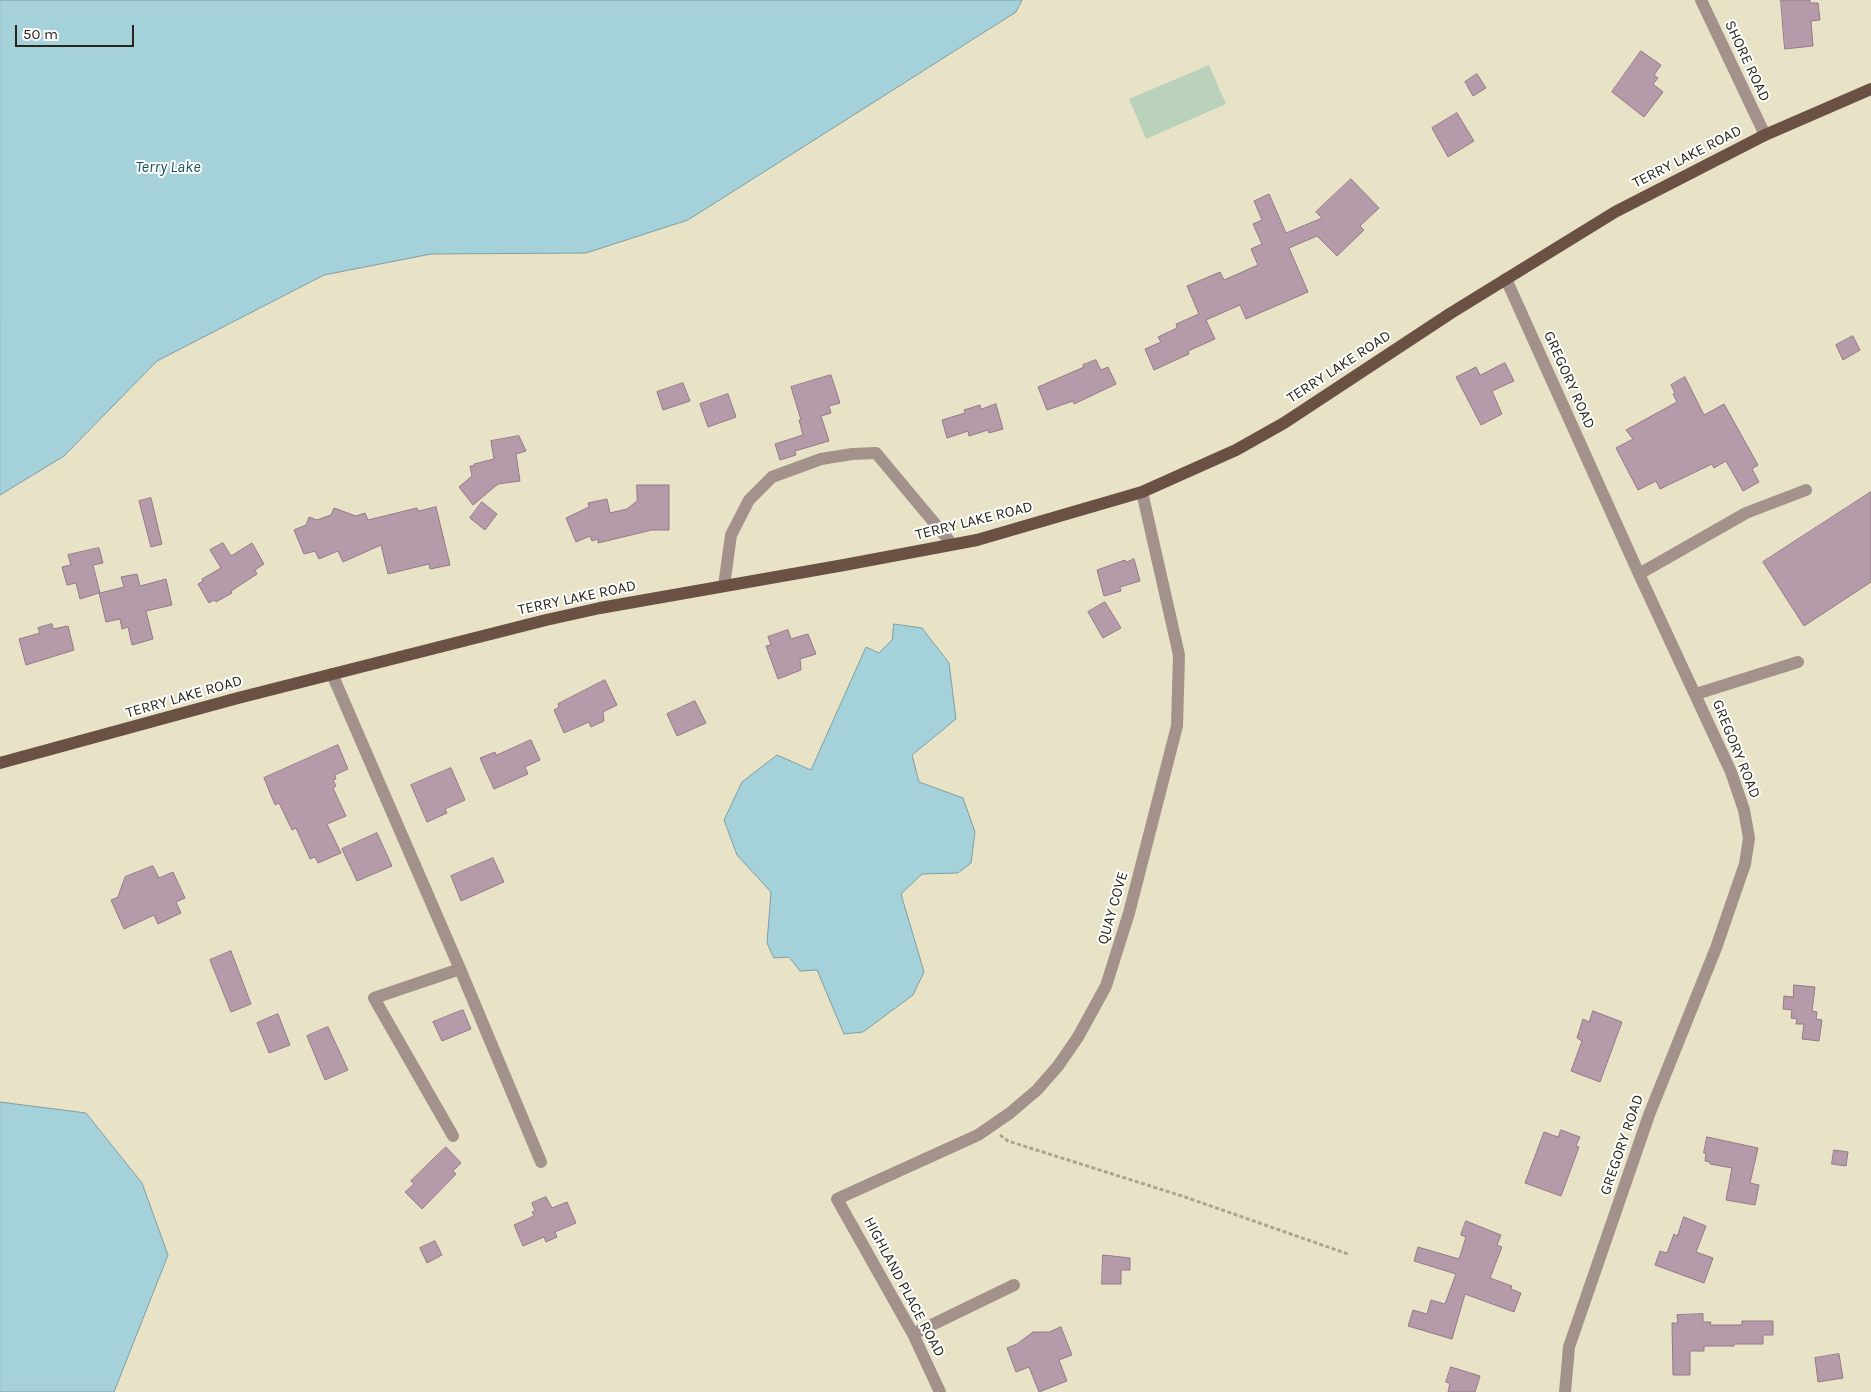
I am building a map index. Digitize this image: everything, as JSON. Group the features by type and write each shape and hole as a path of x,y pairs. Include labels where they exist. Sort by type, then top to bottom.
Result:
{"main road":[{"name":"TERRY LAKE ROAD","path":"0,763 332,674 546,620 600,608 977,540 1142,492 1236,450 1284,423 1451,312 1615,212 1765,135 1871,89"}],"street":[{"name":"SHORE ROAD","path":"1700,0 1765,135"},
{"name":"GREGORY ROAD","path":"1506,279 1731,772 1744,810 1749,838 1745,864 1716,948 1649,1115 1569,1347 1566,1392"},
{"path":"724,586 731,535 749,500 772,477 821,460 852,454 876,453 952,544"},
{"path":"1639,574 1746,513 1806,490"},
{"name":"QUAY COVE","path":"837,1199 978,1135 1010,1113 1037,1090 1058,1066 1078,1037 1106,986 1129,913 1177,726 1179,656 1142,492"},
{"path":"1696,694 1798,662"},
{"path":"332,674 460,969 541,1162"},
{"path":"453,1136 374,998 460,969"},
{"name":"HIGHLAND PLACE ROAD","path":"837,1199 914,1334 940,1392"},
{"path":"914,1334 1014,1285"}],"path":[{"path":"990,1126 1008,1140 1184,1197 1348,1254"}],"green space":[{"path":"1209,65 1226,104 1146,139 1129,99"}],"water":[{"name":"Terry Lake","path":"0,0 1022,0 1016,12 688,220 586,253 431,254 324,275 157,361 64,456 0,495"},
{"path":"894,624 922,628 949,663 956,719 912,755 919,782 963,798 975,832 971,863 958,873 922,874 901,894 924,972 913,995 863,1032 844,1034 817,970 800,971 789,957 774,958 767,943 771,892 737,855 724,820 742,782 777,755 811,770 866,647 879,653 892,640"},
{"path":"0,1102 86,1113 142,1183 168,1255 114,1392 0,1392"}],"building":[{"path":"1781,0 1810,0 1810,3 1818,3 1820,20 1811,21 1813,46 1785,49"},
{"path":"1641,51 1661,65 1654,75 1658,78 1653,84 1663,92 1644,117 1612,92"},
{"path":"1477,74 1486,88 1473,96 1465,82"},
{"path":"1457,113 1474,141 1448,157 1432,128"},
{"path":"1351,179 1379,208 1360,226 1364,230 1337,256 1317,236 1289,248 1308,292 1246,319 1240,305 1206,320 1215,339 1188,351 1189,354 1154,370 1145,349 1161,342 1158,337 1177,328 1176,324 1199,314 1187,286 1220,272 1224,280 1258,265 1251,249 1262,244 1253,224 1262,220 1254,201 1269,194 1286,233 1322,218 1316,212"},
{"path":"1853,336 1860,350 1843,360 1836,345"},
{"path":"1096,360 1101,370 1108,367 1116,384 1074,404 1073,401 1047,410 1038,387"},
{"path":"1505,363 1514,381 1492,391 1502,414 1481,425 1456,377 1476,367 1480,375"},
{"path":"831,375 840,403 829,406 831,413 821,416 829,441 795,451 796,455 780,460 775,444 803,435 799,420 801,420 791,387"},
{"path":"1685,377 1704,415 1724,404 1758,465 1752,469 1759,482 1743,491 1726,461 1714,468 1712,464 1660,489 1656,481 1638,490 1616,448 1633,439 1626,430 1677,402 1671,385"},
{"path":"683,383 690,401 663,410 657,392"},
{"path":"728,394 736,417 708,427 700,404"},
{"path":"996,404 1003,429 989,433 988,430 969,436 968,431 947,438 942,420 965,413 964,410 980,405 981,409"},
{"path":"519,436 526,451 516,454 520,481 498,484 473,505 459,487 472,476 470,466 494,459 491,441"},
{"path":"637,485 669,485 669,530 652,530 598,543 598,539 592,541 590,536 576,542 566,518 589,507 588,503 607,499 610,513 627,509 637,501"},
{"path":"1871,492 1871,582 1804,626 1763,562"},
{"path":"151,498 162,544 151,547 139,501"},
{"path":"482,502 497,514 485,530 470,518"},
{"path":"436,507 450,565 430,569 429,564 388,574 381,545 343,562 338,551 319,559 315,551 304,554 294,530 306,525 309,517 317,520 331,515 334,508 356,516 365,513 368,520 417,508 418,511"},
{"path":"223,543 231,556 252,543 264,564 255,570 257,574 231,591 232,593 216,602 214,600 209,603 198,584 203,581 202,579 221,568 210,550"},
{"path":"99,548 103,563 93,565 100,593 124,587 121,577 137,574 140,586 166,579 172,605 146,611 153,639 132,645 128,627 122,629 120,619 106,622 99,593 80,599 76,583 67,585 62,567 71,565 68,555"},
{"path":"1134,559 1140,581 1120,587 1121,591 1104,596 1097,570 1125,560 1126,562"},
{"path":"1105,602 1121,628 1103,638 1088,612"},
{"path":"52,624 53,629 68,626 74,650 26,665 19,639 40,633 38,628"},
{"path":"788,630 791,639 808,634 816,654 800,659 801,670 778,679 766,646 771,645 768,637"},
{"path":"605,680 617,705 603,712 604,721 591,727 589,722 564,733 554,710 559,707 558,704"},
{"path":"695,701 706,723 677,736 667,714"},
{"path":"531,740 540,760 525,767 528,774 494,789 480,758 495,752 496,755"},
{"path":"338,745 348,769 335,775 336,779 333,780 336,786 333,788 346,816 327,824 341,853 318,863 315,857 310,859 296,828 292,830 279,803 275,805 264,778"},
{"path":"451,768 465,800 445,809 447,813 427,822 411,785"},
{"path":"377,833 392,866 357,881 342,849"},
{"path":"493,858 504,882 461,901 451,876"},
{"path":"153,866 159,878 173,872 185,898 176,902 181,913 158,924 154,915 124,929 111,900 118,897 125,877"},
{"path":"231,951 251,1004 231,1012 210,960"},
{"path":"1794,985 1815,987 1812,1011 1817,1012 1816,1019 1822,1020 1819,1041 1802,1039 1804,1024 1796,1024 1797,1019 1791,1018 1792,1010 1783,1009 1784,996 1793,997"},
{"path":"463,1010 471,1029 442,1041 433,1022"},
{"path":"1593,1011 1622,1022 1600,1082 1571,1071 1582,1041 1577,1038 1583,1019 1589,1022"},
{"path":"278,1014 290,1045 269,1053 257,1023"},
{"path":"328,1027 348,1070 325,1080 307,1036"},
{"path":"1561,1130 1580,1137 1576,1146 1579,1147 1561,1196 1525,1183 1544,1132 1558,1137"},
{"path":"1707,1137 1758,1148 1750,1183 1759,1185 1755,1205 1726,1200 1732,1168 1710,1164 1710,1162 1705,1161 1706,1153 1704,1153"},
{"path":"446,1147 461,1163 453,1171 456,1174 422,1209 405,1192 414,1184 411,1181"},
{"path":"1834,1150 1848,1152 1846,1166 1832,1164"},
{"path":"546,1197 552,1208 567,1202 576,1223 555,1232 557,1237 546,1242 544,1237 523,1246 514,1225 534,1216 532,1212 535,1211 532,1203"},
{"path":"1684,1217 1706,1226 1696,1252 1713,1258 1704,1283 1655,1265 1660,1251 1667,1253 1674,1234 1677,1236"},
{"path":"1466,1221 1501,1235 1497,1245 1502,1247 1490,1278 1512,1286 1511,1289 1521,1293 1514,1312 1465,1294 1452,1339 1408,1326 1413,1310 1427,1314 1431,1300 1445,1304 1456,1274 1414,1261 1418,1247 1459,1259 1466,1237 1461,1235"},
{"path":"435,1241 442,1255 427,1263 420,1248"},
{"path":"1103,1255 1130,1258 1130,1270 1121,1270 1121,1284 1102,1284"},
{"path":"1703,1314 1703,1322 1711,1322 1710,1325 1742,1325 1742,1321 1773,1321 1773,1335 1763,1335 1763,1344 1704,1346 1704,1351 1690,1351 1690,1375 1673,1375 1672,1323 1678,1323 1677,1315"},
{"path":"1061,1327 1072,1355 1059,1360 1067,1381 1039,1392 1029,1367 1016,1372 1007,1348 1017,1344 1033,1332 1049,1332"},
{"path":"1839,1354 1843,1378 1818,1382 1815,1358"},
{"path":"1451,1367 1480,1376 1475,1392 1448,1392 1450,1383 1446,1382"}]}
